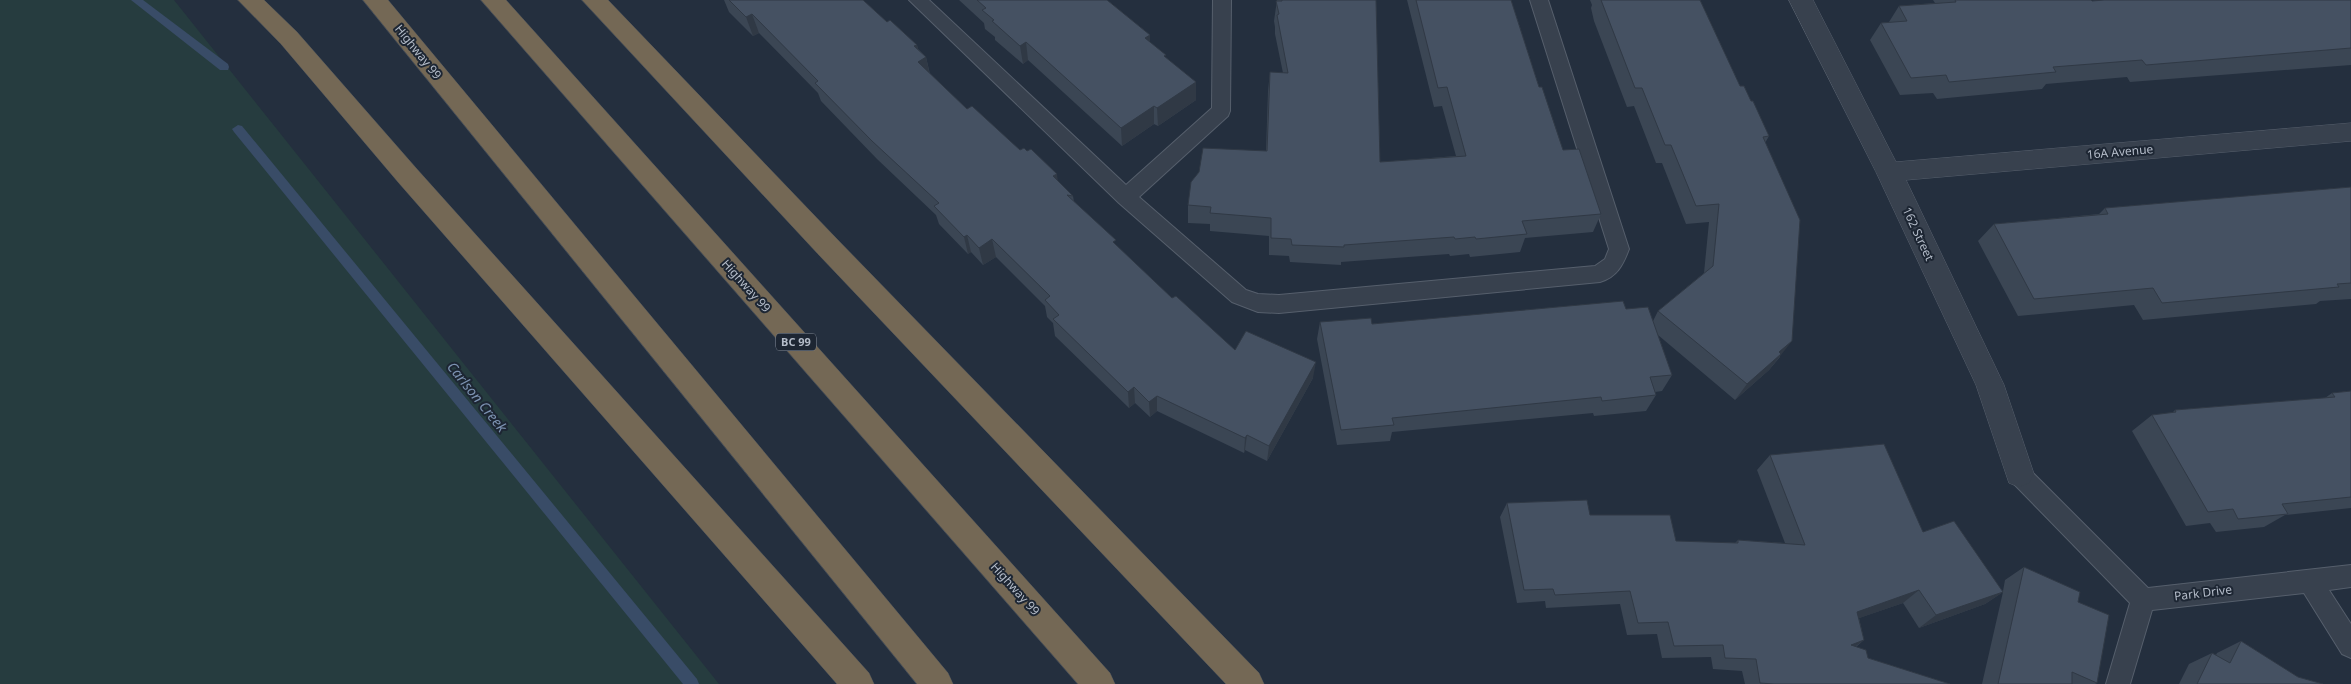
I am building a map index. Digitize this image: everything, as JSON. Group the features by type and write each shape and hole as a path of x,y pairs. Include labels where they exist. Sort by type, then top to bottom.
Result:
{"highway":[{"path":"250,0 289,38 414,183 858,684"},
{"name":"Highway 99","path":"375,0 937,684"},
{"name":"Highway 99","path":"493,0 1099,684"},
{"path":"594,0 827,246 1248,684"}],"street":[{"name":"162 Street","path":"1802,0 1889,172 1990,385 2019,474"},
{"name":"16A Avenue","path":"1889,172 2351,132"}],"lane":[{"path":"918,0 1126,197 1239,296 1258,303 1280,304 1600,274 1613,264 1619,249 1539,0"},
{"path":"1126,197 1221,111 1222,0"},
{"path":"2019,474 2142,600 2118,684"},
{"name":"Park Drive","path":"2142,600 2351,576"},
{"path":"2310,580 2351,646"}],"green space":[{"path":"0,0 174,0 719,684 0,684"}],"building":[{"path":"729,0 863,0 887,22 890,20 917,45 914,46 926,57 918,62 967,109 972,106 1020,150 1024,148 1027,151 1031,149 1057,174 1053,176 1073,196 1067,195 1116,240 1113,242 1172,298 1176,296 1235,350 1246,331 1316,362 1269,446 1247,435 1245,438 1157,396 1149,402 1134,387 1128,392 1053,319 1059,315 1045,300 1050,296 992,239 979,248 967,235 964,237 934,206 939,203 872,141 815,83 818,81 752,14 746,17"},
{"path":"977,0 1107,0 1150,35 1145,38 1196,82 1157,108 1154,106 1121,128 1026,42 1020,46 992,21 994,20 982,10 986,8"},
{"path":"1376,0 1380,162 1466,156 1447,87 1438,88 1416,0 1511,0 1539,87 1542,87 1563,150 1579,149 1601,214 1522,221 1527,234 1476,239 1475,237 1455,239 1454,237 1344,245 1344,247 1292,245 1291,239 1271,238 1271,218 1210,213 1211,207 1188,205 1191,182 1199,172 1203,148 1267,151 1270,72 1288,73 1277,15 1279,14 1276,1"},
{"path":"1601,0 1700,0 1740,86 1744,86 1751,101 1753,101 1769,136 1763,137 1800,220 1792,341 1779,352 1781,354 1747,384 1658,311 1713,266 1719,204 1696,206 1671,145 1665,145 1642,88 1635,88"},
{"path":"1955,0 2351,0 2351,48 2146,65 2142,60 2053,67 2056,72 1949,82 1946,75 1911,78 1881,23 1907,21 1899,6 1956,2"},
{"path":"2351,187 2351,283 2337,284 2339,287 2162,303 2153,288 2034,299 1994,224 2108,214 2105,208"},
{"path":"1623,301 1626,309 1648,307 1672,375 1650,377 1656,395 1602,401 1601,397 1392,418 1394,425 1341,430 1320,322 1371,318 1372,324"},
{"path":"2351,391 2351,497 2282,504 2288,514 2238,519 2233,509 2208,512 2152,415 2176,412 2175,410 2335,397 2332,393"},
{"path":"1884,444 1923,532 1954,521 2003,592 1936,615 1919,590 1857,612 1864,640 1851,645 1866,650 1868,658 1950,684 1760,683 1756,659 1725,658 1723,645 1674,646 1668,622 1638,623 1630,591 1555,595 1553,589 1524,590 1507,503 1587,500 1590,515 1670,515 1676,541 1738,543 1738,540 1805,545 1770,455"},
{"path":"2024,567 2080,592 2078,602 2109,615 2097,683 2072,672 2072,684 1998,684"},
{"path":"2241,641 2298,677 2323,684 2197,684 2212,653 2230,663"}],"waterway":[{"path":"136,0 224,67"},
{"name":"Carlson Creek","path":"238,129 692,684"}]}
